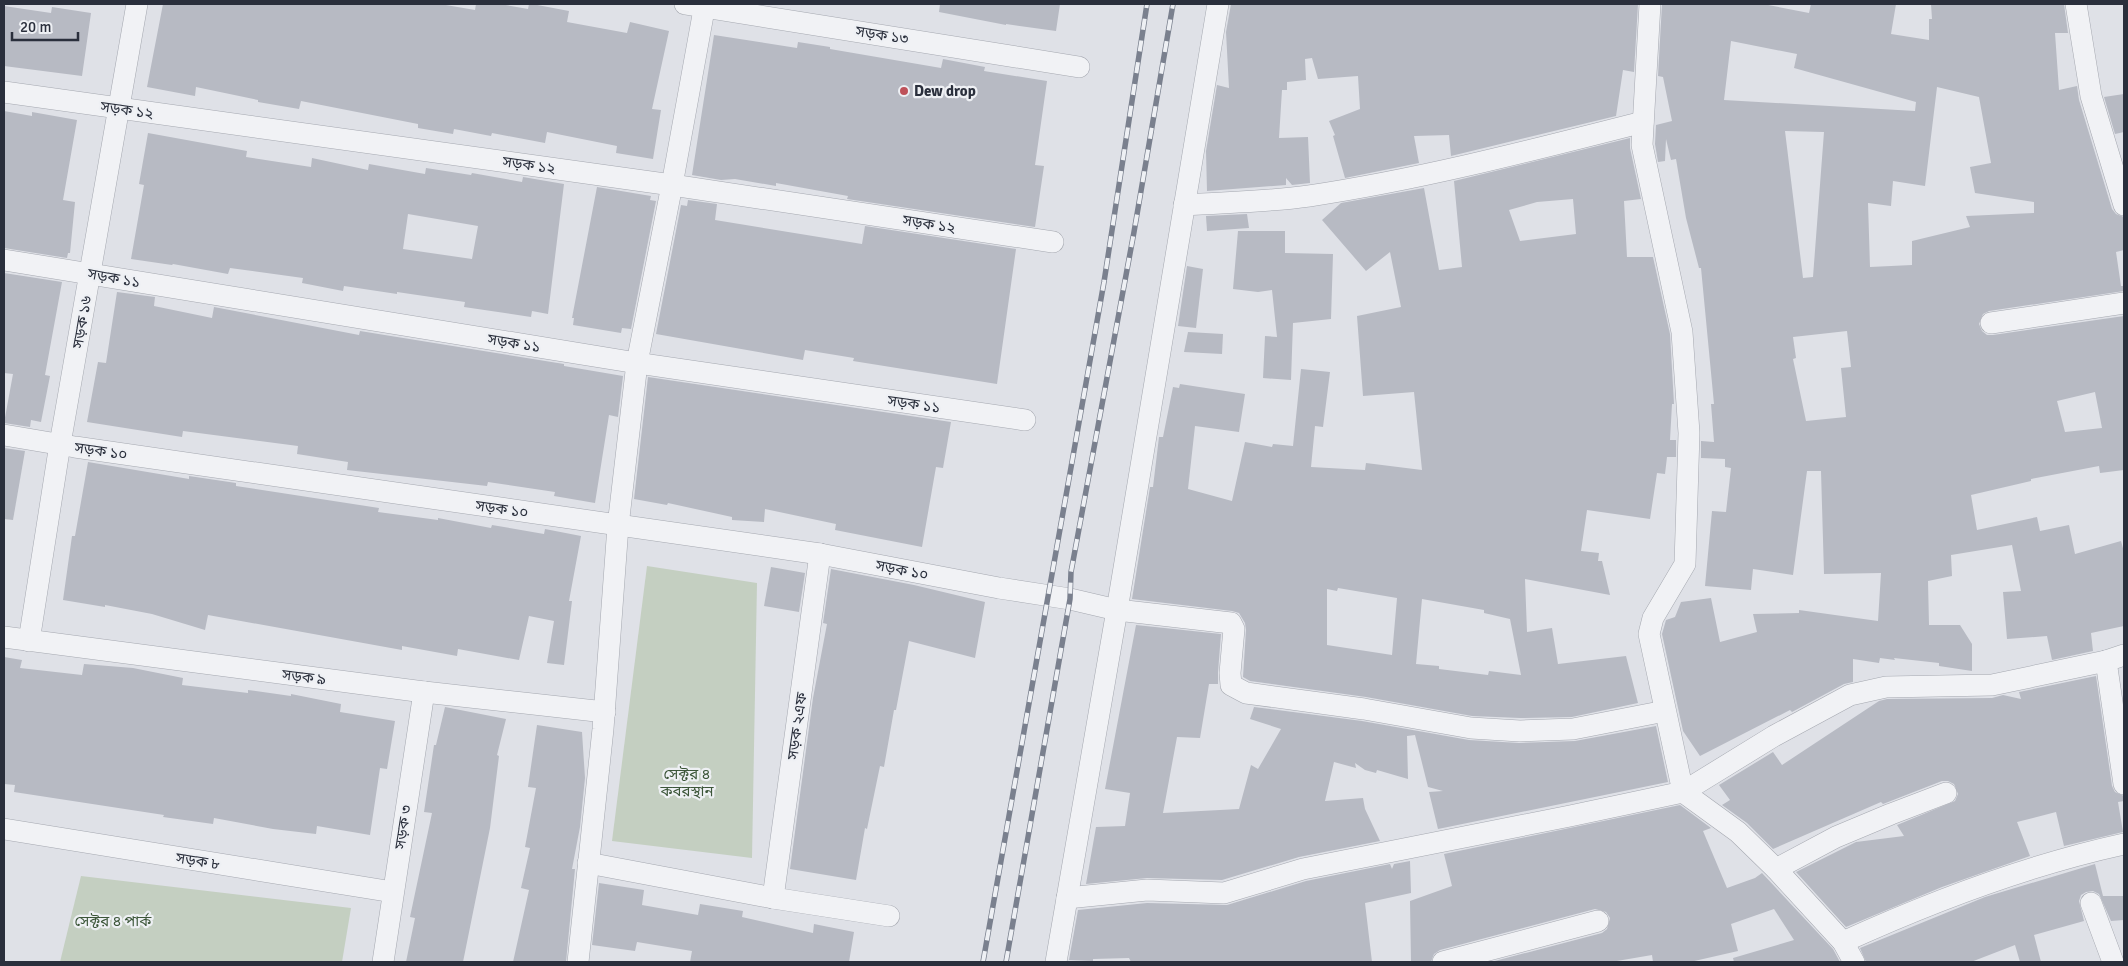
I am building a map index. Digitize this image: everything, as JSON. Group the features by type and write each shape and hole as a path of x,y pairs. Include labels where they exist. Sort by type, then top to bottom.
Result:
{"street":[{"name":"সড়ক ১৬","path":"29,641 60,444 137,4"},
{"path":"1056,962 1218,4"},
{"path":"1650,4 1642,145 1682,332 1689,433 1685,564 1653,618 1649,634 1665,711 1683,792 1738,832 1776,869 1843,942 1854,962"},
{"path":"2076,4 2091,96 2124,205"},
{"path":"578,962 605,712 618,526 637,363 672,185 698,5"},
{"name":"সড়ক ১৩","path":"698,5 1080,67"},
{"name":"সড়ক ১২","path":"4,92 672,185 1053,242"},
{"path":"1184,205 1308,196 1380,184 1527,151 1643,122"},
{"name":"সড়ক ১১","path":"4,260 637,363 1025,420"},
{"path":"1990,323 2124,303"},
{"name":"সড়ক ১০","path":"4,435 820,554 999,588 1070,599 1117,610 1232,623 1234,629 1230,673 1231,685 1246,693 1364,709 1471,728 1520,731 1573,729 1665,711"},
{"name":"সড়ক ২এফ","path":"773,898 820,554"},
{"name":"সড়ক ৯","path":"4,637 424,692 605,712"},
{"path":"1067,898 1147,890 1224,893 1303,869 1683,792 1774,736 1850,695 1886,687 1992,686 2115,658 2124,784"},
{"name":"সড়ক ৩","path":"384,962 424,692"},
{"path":"1776,869 1836,837 1946,793"},
{"name":"সড়ক ৮","path":"4,829 393,892"},
{"path":"1843,942 1893,920 2038,866 2124,844"},
{"path":"588,863 773,898 889,916"},
{"path":"2091,903 2113,962"},
{"path":"1444,962 1598,922"}],"green space":[{"name":"সেক্টর ৪ কবরস্থান","path":"647,566 757,583 752,858 612,841"},
{"name":"সেক্টর ৪ পার্ক","path":"81,876 351,908 342,962 60,962"}],"building":[{"path":"163,4 440,4 475,10 476,4 500,4 528,9 529,4 532,4 569,11 567,22 627,33 630,22 669,31 652,109 661,110 653,159 616,153 617,146 547,132 545,143 492,133 491,136 454,129 453,134 418,128 418,124 301,101 299,109 258,102 258,100 196,87 195,96 147,87"},
{"path":"940,4 1060,4 1056,31 1006,25 939,12"},
{"path":"1231,4 1638,4 1634,72 1623,70 1616,116 1451,156 1449,135 1414,136 1419,163 1345,178 1333,136 1335,135 1329,121 1360,109 1358,76 1318,79 1312,58 1305,59 1306,80 1287,82 1287,90 1282,90 1279,138 1308,137 1310,183 1292,185 1286,178 1286,185 1207,191 1206,151 1217,85 1229,88 1226,32"},
{"path":"1662,4 1763,4 1809,13 1811,4 1896,4 1891,34 1929,40 1929,19 1932,19 1931,4 2064,4 2068,33 2055,33 2059,90 2077,86 2079,100 2112,209 2116,214 2124,217 2124,250 2116,252 2121,286 2124,286 2124,291 1989,311 1983,314 1979,324 1982,331 1987,335 1993,335 2124,316 2124,470 2100,473 2099,466 2031,479 2031,481 1971,495 1977,530 2037,517 2040,531 2069,525 2075,554 2121,541 2124,552 2124,626 2091,633 2093,651 2052,660 2047,636 2007,639 2003,592 2021,591 2012,545 1951,555 1952,576 1928,581 1929,625 1960,625 1972,644 1972,671 1939,666 1939,663 1894,658 1895,660 1880,658 1879,663 1853,659 1853,682 1844,684 1792,712 1790,710 1700,756 1683,731 1662,634 1666,620 1675,617 1681,602 1711,598 1720,642 1757,632 1753,614 1799,613 1799,610 1878,621 1881,573 1824,574 1821,471 1807,471 1793,575 1753,569 1751,590 1705,586 1712,511 1726,512 1731,468 1725,467 1725,459 1701,458 1701,441 1714,442 1711,404 1714,404 1701,268 1699,268 1686,218 1676,159 1671,160 1666,139 1665,161 1658,162 1655,144 1656,125 1672,121 1663,77 1658,76","holes":["1731,41 1797,54 1794,68 1916,102 1915,111 1724,100","1937,87 1979,97 1991,163 1970,167 1975,193 2034,202 2034,213 1966,216 1970,227 1912,241 1912,265 1870,267 1868,203 1891,206 1893,181 1925,186","1785,131 1824,132 1813,277 1803,278","1847,331 1851,367 1841,368 1846,417 1806,421 1793,359 1796,358 1793,337","2095,392 2102,428 2065,432 2057,401"]},
{"path":"4,6 51,13 52,7 91,13 82,76 4,66"},
{"path":"714,35 797,48 798,42 941,68 943,59 985,67 984,71 1047,81 1035,165 1044,166 1035,227 847,199 848,196 776,183 776,186 735,179 721,180 692,175"},
{"path":"2124,94 2124,132 2115,134 2104,97"},
{"path":"4,111 32,116 32,112 77,120 63,200 75,202 70,253 68,253 67,258 4,248"},
{"path":"148,133 247,151 246,157 311,167 312,158 368,170 369,164 425,174 426,168 471,175 472,173 522,182 523,177 564,184 548,314 532,311 531,317 464,307 465,302 397,292 397,294 344,286 343,291 302,283 303,278 230,268 228,274 131,259 144,185 139,184","holes":["408,214 478,226 472,259 403,249"]},
{"path":"1630,138 1630,148 1641,199 1624,201 1627,257 1653,257 1670,334 1674,404 1672,404 1670,440 1676,440 1676,457 1667,457 1665,474 1657,473 1650,519 1587,510 1581,551 1599,553 1598,561 1602,561 1610,595 1525,579 1527,632 1552,628 1558,664 1626,656 1638,703 1572,717 1520,718 1472,716 1366,697 1250,681 1243,677 1246,630 1245,623 1239,613 1132,599 1150,487 1153,487 1159,437 1163,437 1173,387 1179,388 1180,384 1245,394 1239,432 1195,426 1188,489 1232,501 1245,442 1272,447 1273,444 1293,446 1301,369 1330,372 1323,427 1315,426 1311,467 1365,470 1366,463 1422,470 1414,392 1363,396 1357,316 1401,307 1390,252 1366,271 1322,220 1341,203 1424,188 1439,270 1462,267 1454,181","holes":["1573,199 1576,234 1520,241 1509,210 1537,202","1338,588 1397,598 1392,655 1327,645 1327,589 1337,591","1422,599 1484,610 1484,613 1510,619 1521,675 1489,671 1488,675 1416,664"]},
{"path":"597,187 651,196 650,200 656,201 631,329 622,328 621,333 573,325 574,318 572,318"},
{"path":"688,200 717,204 715,220 862,244 865,226 1016,249 997,384 853,361 854,358 805,350 803,360 656,334 681,205 687,206"},
{"path":"1247,214 1249,228 1207,231 1206,216"},
{"path":"1238,231 1285,231 1285,253 1333,254 1331,319 1293,323 1291,380 1263,378 1265,336 1277,337 1272,290 1258,292 1233,289"},
{"path":"1187,266 1203,269 1196,328 1178,326"},
{"path":"4,273 62,282 45,375 50,376 41,422 31,420 30,427 4,423 13,374 4,373"},
{"path":"117,292 155,297 154,306 212,318 214,307 359,335 360,331 564,364 564,366 623,376 618,417 609,415 595,503 554,496 555,492 488,482 487,486 347,470 348,462 297,454 298,446 183,431 182,437 87,422 98,362 106,363"},
{"path":"1188,332 1223,334 1222,354 1184,352"},
{"path":"648,377 951,422 943,468 936,467 922,547 835,530 836,524 765,509 764,522 732,520 732,517 668,503 667,505 634,499"},
{"path":"4,448 25,451 13,520 4,519"},
{"path":"88,462 189,479 189,476 236,483 236,486 379,508 378,512 438,520 438,518 491,528 492,525 544,534 545,529 581,536 569,601 572,601 564,665 547,663 554,621 529,616 519,660 458,649 457,656 402,646 402,650 208,615 205,630 152,614 105,605 105,607 63,600 72,536 75,536"},
{"path":"771,567 805,573 799,612 764,606"},
{"path":"831,569 914,585 985,602 975,658 909,641 884,767 880,766 867,829 865,828 856,880 790,869 813,698 827,624 823,623"},
{"path":"1136,625 1221,634 1218,684 1209,684 1200,738 1177,737 1163,813 1239,809 1251,765 1258,769 1281,729 1250,719 1254,707 1362,721 1469,740 1519,743 1575,741 1656,726 1668,782 1438,829 1429,792 1443,791 1428,787 1415,735 1407,736 1408,779 1377,770 1376,773 1365,770 1355,763 1356,768 1334,762 1325,801 1363,798 1365,809 1380,841 1299,857 1222,880 1147,878 1086,884 1096,827 1125,826 1130,793 1105,789"},
{"path":"4,657 22,660 20,668 82,675 84,664 133,668 183,678 182,685 248,693 248,690 291,696 291,694 341,704 340,712 395,721 387,769 380,768 370,835 317,826 316,834 273,829 214,818 213,824 14,792 15,785 4,784"},
{"path":"2096,676 2112,786 2115,792 2124,796 2124,801 2118,802 2123,832 2064,846 2056,812 2017,822 2030,856 1942,887 1846,927 1796,872 1856,842 1904,836 1897,825 1955,801 1958,794 1954,784 1942,781 1883,804 1881,802 1773,849 1747,823 1722,805 1730,800 1719,785 1773,752 1782,765 1879,701 1887,699 1992,698 2003,695 2021,699 2019,692"},
{"path":"445,707 506,719 497,755 499,756 490,828 463,962 406,962 415,918 410,917 432,813 424,812 434,745 436,745"},
{"path":"537,725 582,732 585,778 580,827 572,869 575,869 566,962 513,962 529,890 521,888 530,848 525,847 536,788 528,787"},
{"path":"1680,805 1711,828 1703,831 1727,888 1755,878 1762,873 1833,949 1840,962 1734,962 1733,958 1794,940 1774,909 1731,924 1738,951 1690,962 1653,962 1652,955 1611,962 1491,962 1602,933 1607,929 1610,918 1606,912 1595,909 1440,950 1434,954 1431,962 1411,962 1410,901 1452,886 1444,854"},
{"path":"1410,861 1411,893 1365,903 1372,962 1131,962 1129,958 1093,959 1093,961 1069,960 1078,910 1147,903 1227,905 1306,881 1390,864 1392,869 1394,864"},
{"path":"2095,864 2103,896 2124,896 2124,920 2111,921 2099,894 2093,891 2086,892 2081,895 2079,901 2084,921 2034,935 2041,962 2020,962 2015,945 1971,962 1866,962 1860,948 1985,897"},
{"path":"599,883 644,890 642,905 698,915 700,904 743,911 742,917 813,933 814,924 854,932 849,962 690,962 692,951 637,942 635,951 592,945"}],"railway":[{"path":"983,962 1104,282 1147,4"},
{"path":"1006,962 1070,599 1071,572 1134,232 1173,4"}],"place":[{"name":"Dew drop","path":"904,91"}]}
